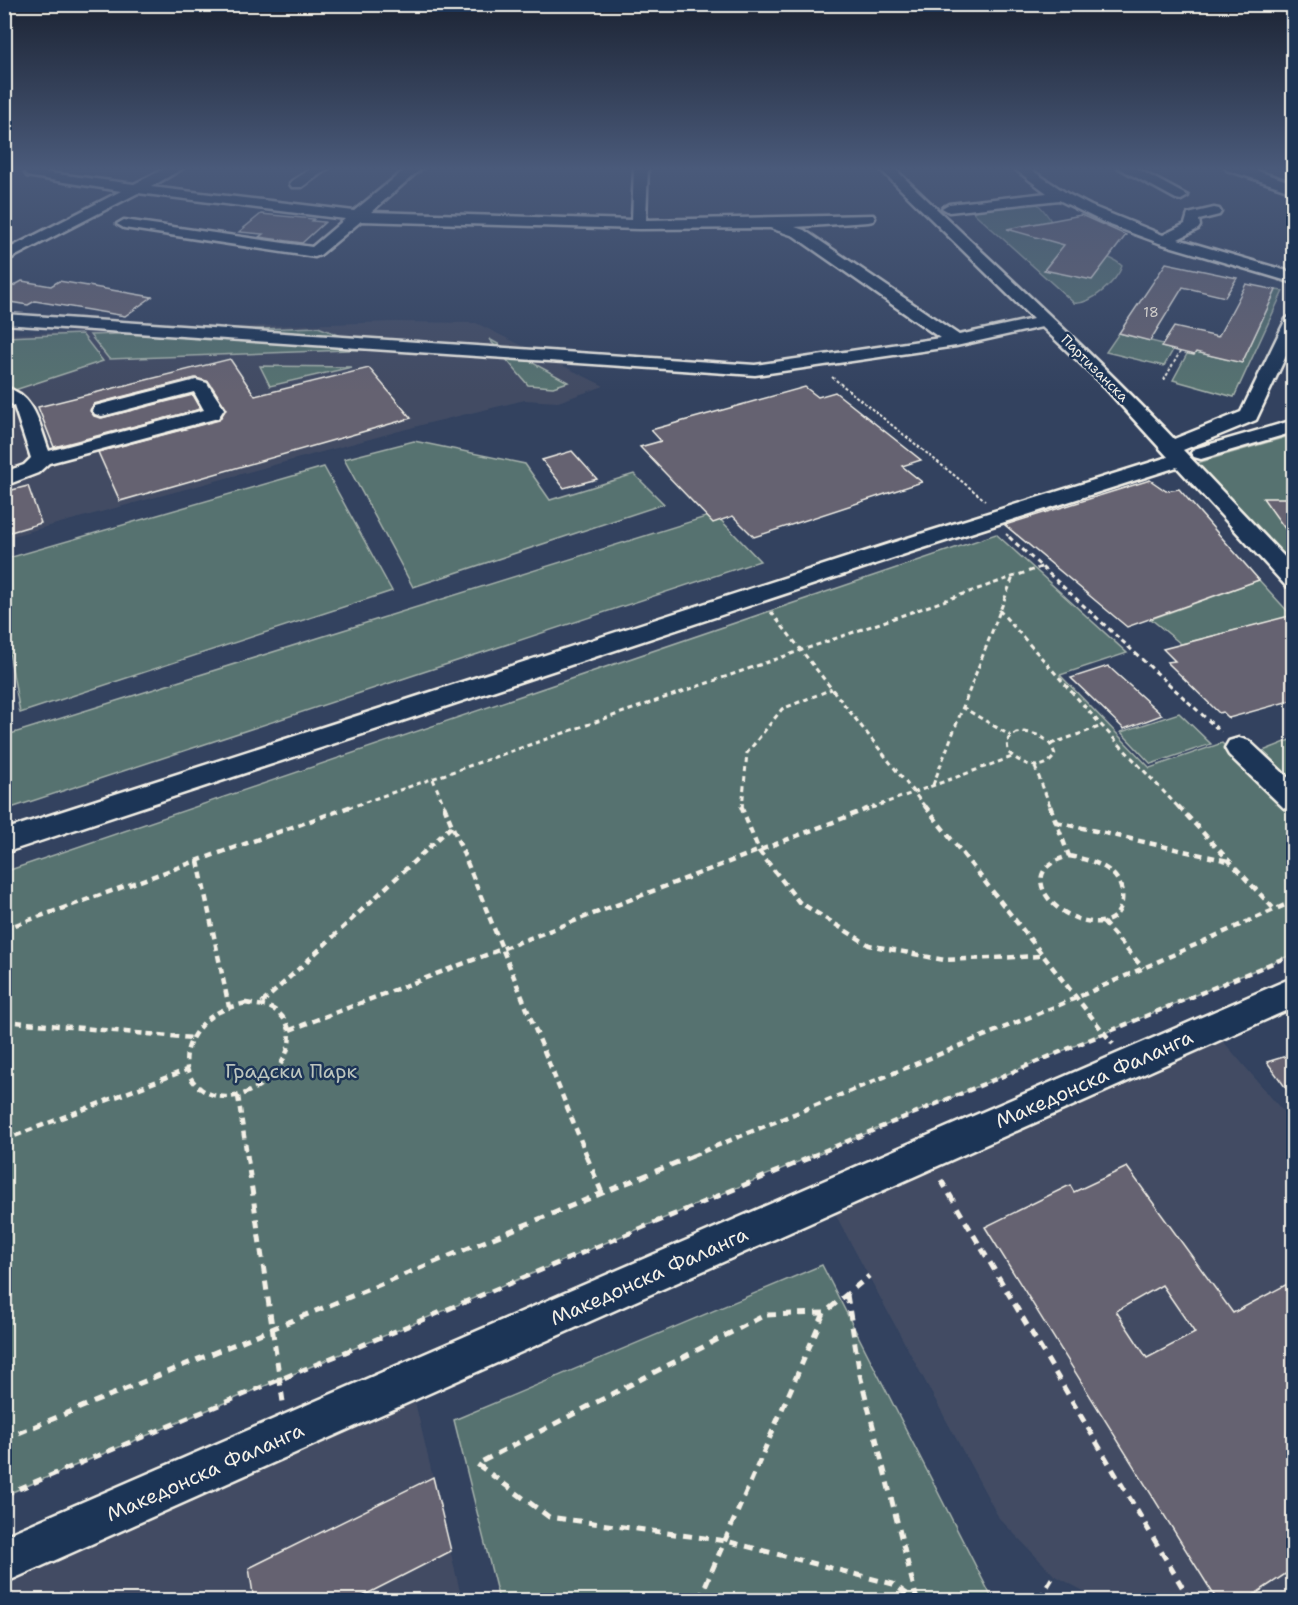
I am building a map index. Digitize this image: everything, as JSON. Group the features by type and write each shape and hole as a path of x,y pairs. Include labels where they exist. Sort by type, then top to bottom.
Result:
{"street":[{"path":"4,257 34,242"},
{"path":"246,242 315,252 327,242"},
{"path":"813,242 956,341"},
{"name":"Партизанска","path":"961,242 1105,377 1293,581"},
{"path":"1170,242 1293,278"},
{"path":"4,319 755,370 956,341 1047,321"},
{"path":"1177,456 1249,416 1286,353 1293,319"},
{"path":"4,480 31,469 42,459 211,414 214,409 200,387 196,386 102,410"},
{"path":"9,397 23,405 42,459"},
{"path":"4,842 1177,456 1293,426"},
{"path":"1239,748 1293,800"},
{"name":"Македонска Фаланга","path":"4,1560 1292,993"}],"path":[{"path":"1164,380 1180,352"},
{"path":"829,375 997,517 1044,566 1239,748"},
{"path":"4,929 800,649 1044,566"},
{"path":"933,785 999,610 1014,577"},
{"path":"758,595 1129,1064"},
{"path":"999,610 1102,726 1274,909"},
{"path":"832,689 782,709 747,753 741,807 759,851 799,902 869,945 944,960 1043,956"},
{"path":"962,706 1011,736"},
{"path":"1051,744 1102,726"},
{"path":"1016,733 1032,733 1051,744 1054,749 1053,760 1043,766 1035,767 1012,757 1006,746 1011,736 1016,733"},
{"path":"290,1030 913,792 1012,757"},
{"path":"1035,767 1069,856"},
{"path":"433,779 602,1193"},
{"path":"1056,822 1229,861"},
{"path":"262,1004 452,826"},
{"path":"1069,856 1096,861 1118,878 1124,889 1125,900 1122,910 1114,918 1103,922 1090,923 1075,920 1051,904 1044,893 1041,882 1042,872 1048,864 1057,858 1069,856"},
{"path":"198,861 229,1007"},
{"path":"4,1439 1076,998 1293,902"},
{"path":"1103,922 1143,968"},
{"path":"4,1495 1293,954"},
{"path":"246,1003 262,1004 275,1009 285,1018 290,1030 290,1046 284,1062 272,1077 257,1088 238,1096 220,1097 204,1093 192,1083 186,1070 186,1054 192,1038 201,1025 229,1007 246,1003"},
{"path":"4,1021 192,1038"},
{"path":"4,1140 186,1070"},
{"path":"238,1096 273,1328"},
{"path":"941,1180 1190,1600"},
{"path":"699,1600 824,1313 869,1276"},
{"path":"847,1294 860,1375 916,1600"},
{"path":"824,1313 765,1315 477,1464 549,1517 726,1541 893,1584 916,1600"},
{"path":"1039,1600 1054,1575"}],"shaded area":[{"path":"394,322 476,323 604,386 558,402 525,400 425,424 5,538 5,334"},
{"path":"1211,1027 1293,1123 1293,1600 1100,1600 1054,1575 999,1518 826,1197"},
{"path":"410,1381 462,1600 5,1600 4,1561"}],"green space":[{"path":"1006,242 1066,242 1075,248 1110,258 1122,266 1115,278 1102,291 1081,303 1074,303"},
{"path":"1276,290 1283,291 1234,397 1173,380 1187,354 1194,355 1196,352 1242,363"},
{"path":"318,327 375,349 109,359 90,335"},
{"path":"1119,333 1163,344 1162,347 1173,350 1164,366 1106,352"},
{"path":"82,334 103,361 15,390 5,383 5,337"},
{"path":"489,339 568,382 553,387 528,385"},
{"path":"260,366 352,367 270,386"},
{"path":"1293,435 1293,567 1197,463"},
{"path":"414,441 525,464 550,500 634,474 664,504 413,587 344,459"},
{"path":"324,467 392,591 20,713 5,629 5,559"},
{"path":"715,514 760,561 5,810 4,736"},
{"name":"Градски Парк","path":"996,534 1127,653 1060,675 1150,768 1222,743 1293,810 1293,954 5,1495 4,872"},
{"path":"1259,580 1292,616 1181,644 1151,619"},
{"path":"1179,713 1211,744 1151,764 1121,732"},
{"path":"1294,739 1293,781 1263,751"},
{"path":"822,1265 993,1600 499,1600 454,1420"}],"building":[{"path":"1053,242 1121,242 1092,280 1044,270 1064,245"},
{"path":"1166,263 1237,278 1225,297 1183,287 1150,341 1119,333"},
{"path":"22,281 51,286 59,281 152,297 125,316 35,301 28,305 4,301 4,291"},
{"path":"1246,284 1276,290 1242,363 1196,352 1194,355 1161,347 1174,327 1218,337"},
{"path":"230,359 255,396 369,368 411,418 120,501 98,452 219,420 226,408 209,382 195,378 94,404 90,411 94,416 101,418 193,395 201,409 54,447 38,407"},
{"path":"805,387 818,397 835,392 921,460 902,466 922,482 754,537 733,516 713,523 640,447 661,441 651,430"},
{"path":"572,451 597,479 564,488 542,460"},
{"path":"1150,480 1166,491 1179,489 1259,580 1127,627 1005,525"},
{"path":"28,486 41,523 4,534 4,492"},
{"path":"1263,498 1293,498 1293,540"},
{"path":"1293,615 1293,700 1229,718 1223,712 1219,713 1167,662 1175,661 1163,649"},
{"path":"1108,666 1162,715 1124,729 1071,678"},
{"path":"1293,1054 1293,1098 1267,1062"},
{"path":"1127,1167 1233,1313 1293,1281 1293,1569 1246,1600 1217,1600 985,1227 1070,1185 1074,1192","holes":["1162,1285 1195,1333 1147,1358 1116,1311"]},
{"path":"433,1477 451,1551 355,1600 254,1600 249,1568"}]}
